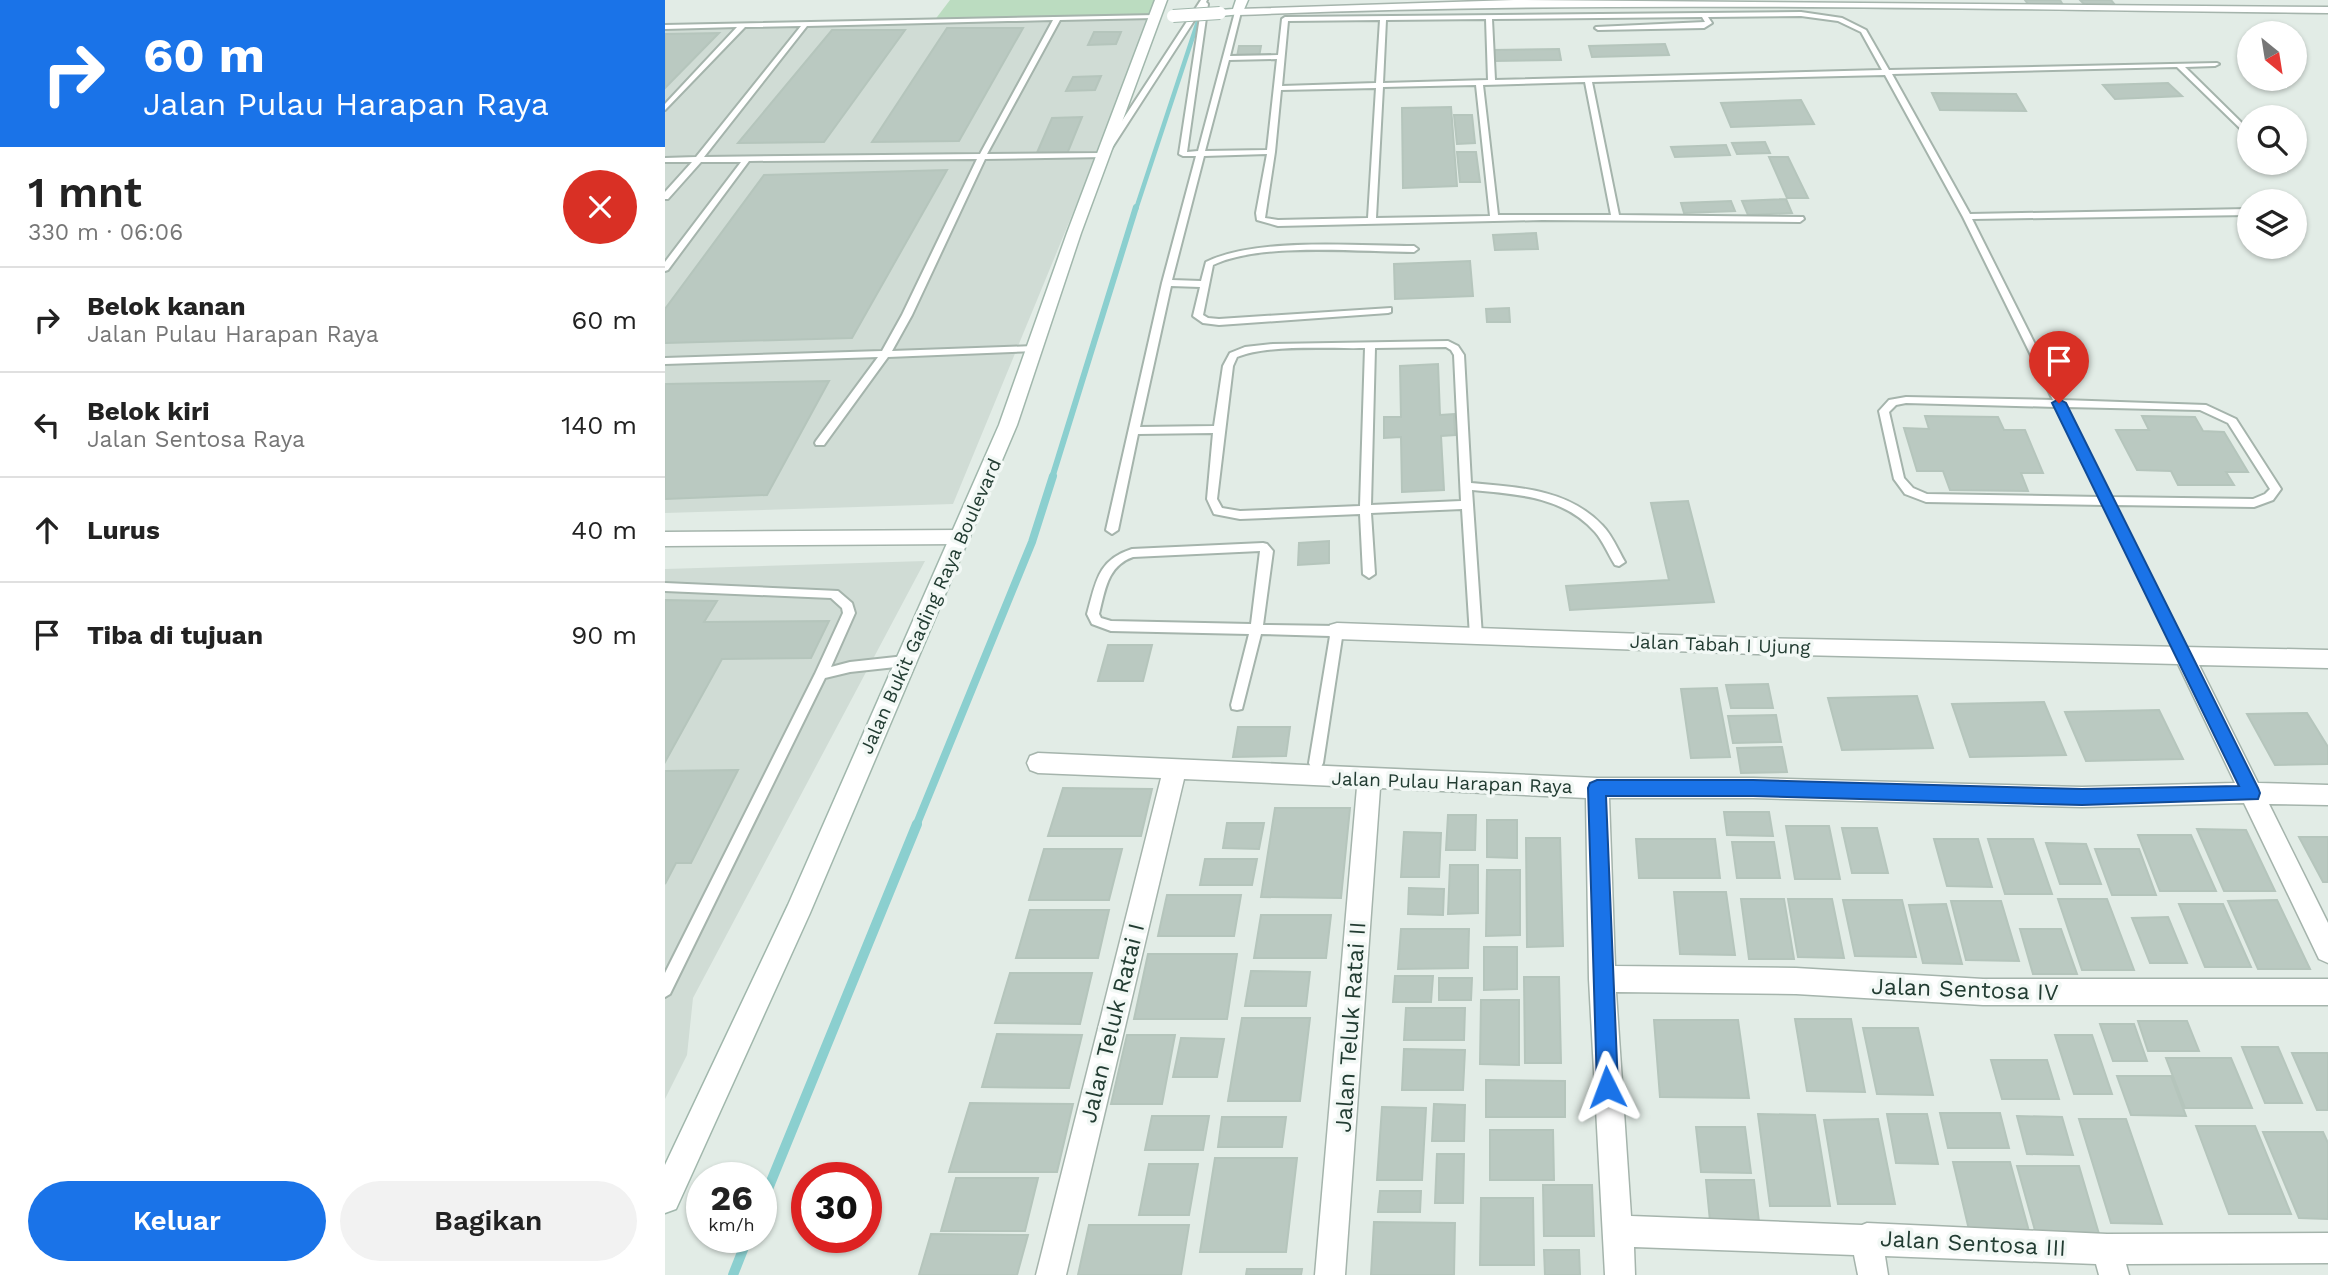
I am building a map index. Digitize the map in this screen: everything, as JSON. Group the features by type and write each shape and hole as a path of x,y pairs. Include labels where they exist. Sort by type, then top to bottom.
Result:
{"street":[{"name":"Jalan Bukit Gading Raya Boulevard","path":"665,1198 797,912 1008,425 1161,0"},
{"path":"1154,16 1220,13 1240,6 1598,1 2252,4 2328,10"},
{"path":"665,539 960,537"},
{"name":"Jalan Tabah I Ujung","path":"1337,631 2328,659"},
{"path":"2184,655 2328,950"},
{"name":"Jalan Pulau Harapan Raya","path":"1038,763 1597,788 1753,788 2082,797 2251,793 2328,795"},
{"name":"Jalan Teluk Ratai I","path":"1051,1275 1174,771"},
{"name":"Jalan Teluk Ratai II","path":"1331,1275 1369,778"},
{"path":"1597,788 1602,979 1620,1275"},
{"name":"Jalan Sentosa IV","path":"1602,979 1796,981 1983,992 2328,992"},
{"name":"Jalan Sentosa III","path":"1618,1231 1867,1238 2111,1262 2328,1248"},
{"path":"1867,1238 1873,1275"}],"lane":[{"path":"1205,0 1183,154 1272,152"},
{"path":"665,160 1103,155 1205,0"},
{"path":"1112,530 1167,283 1240,6"},
{"path":"1598,28 1704,26 1709,23 1704,15"},
{"path":"1800,219 1494,218 1278,223 1261,220 1259,213 1272,152 1285,19 1801,15 1840,19 1864,31 1966,217 2184,655"},
{"path":"665,27 804,26 1154,16"},
{"path":"1489,18 1492,83"},
{"path":"820,443 885,354 907,315 983,155 1057,19"},
{"path":"1372,220 1383,19"},
{"path":"665,108 742,26"},
{"path":"665,197 698,160 804,26"},
{"path":"1226,58 1281,57"},
{"path":"1279,88 2215,64"},
{"path":"2179,65 2237,123"},
{"path":"1588,81 1616,219"},
{"path":"1479,83 1494,218"},
{"path":"665,268 746,160"},
{"path":"1966,217 2237,212"},
{"path":"1388,310 1206,321 1198,316 1209,264 1227,255 1268,251 1414,249"},
{"path":"1167,283 1203,284"},
{"path":"1467,505 1240,515 1217,511 1212,499 1219,429 1228,366 1233,355 1245,350 1273,347 1448,344 1455,348 1459,355 1476,636"},
{"path":"1370,346 1365,510 1370,575"},
{"path":"665,361 1034,349"},
{"path":"1893,402 2059,403 2202,407 2218,413 2232,421 2276,489 2269,497 2254,503 1926,498 1909,491 1899,479 1884,411 1893,402"},
{"path":"1135,431 1219,429"},
{"path":"1467,486 1542,494 1565,502 1600,531 1619,562"},
{"name":"Jalan Tabah I Ujung","path":"1257,627 1267,551 1260,547 1120,556 1108,564 1093,614 1096,621 1111,626 1257,627 1337,631"},
{"path":"665,587 834,594 843,600 849,613 665,989"},
{"path":"1237,705 1257,627"},
{"path":"1316,764 1337,631"},
{"path":"821,674 862,665 905,661"}],"shaded area":[{"path":"1154,16 953,504 665,513 665,27"},
{"path":"925,561 693,998 687,1055 665,1099 665,569"}],"green space":[{"path":"950,0 1161,0 1154,16 934,21"}],"building":[{"path":"2025,0 2060,0 2063,5 2028,4"},
{"path":"2080,0 2111,0 2115,5 2084,4"},
{"path":"947,28 1023,28 959,141 872,142"},
{"path":"832,30 905,30 824,142 738,143"},
{"path":"1094,32 1121,32 1116,44 1088,45"},
{"path":"719,33 665,88 665,34"},
{"path":"1665,44 1669,55 1592,57 1589,46"},
{"path":"1239,46 1261,46 1259,57 1237,57"},
{"path":"1559,49 1561,60 1494,61 1493,50"},
{"path":"1101,76 1095,90 1066,91 1073,77"},
{"path":"2168,83 2182,96 2115,99 2103,85"},
{"path":"1932,93 2016,94 2026,111 1940,110"},
{"path":"1801,100 1814,124 1731,127 1721,103"},
{"path":"1451,107 1457,186 1403,188 1402,108"},
{"path":"1454,115 1472,115 1475,143 1457,144"},
{"path":"1082,117 1067,154 1036,155 1052,118"},
{"path":"1765,142 1770,153 1737,154 1732,143"},
{"path":"1726,145 1730,155 1675,157 1671,147"},
{"path":"1457,152 1476,152 1480,182 1460,182"},
{"path":"1769,157 1788,157 1808,198 1787,198"},
{"path":"947,170 852,338 665,343 665,309 764,175"},
{"path":"1786,199 1792,213 1748,215 1742,201"},
{"path":"1731,201 1735,211 1684,213 1681,203"},
{"path":"1536,233 1538,249 1495,250 1493,235"},
{"path":"1470,261 1473,296 1395,299 1394,264"},
{"path":"1509,308 1510,322 1487,322 1486,309"},
{"path":"1438,364 1440,415 1454,414 1455,435 1441,436 1444,490 1402,492 1401,437 1384,438 1384,417 1401,417 1400,366"},
{"path":"829,381 767,495 665,499 665,384"},
{"path":"1925,416 1998,417 2004,430 2025,430 2043,473 2021,473 2028,491 1950,490 1943,471 1917,471 1904,428 1929,429"},
{"path":"2142,416 2195,417 2203,431 2224,432 2248,472 2226,472 2234,485 2178,485 2171,471 2137,470 2116,430 2149,430"},
{"path":"1688,501 1714,602 1570,610 1566,586 1669,580 1651,503"},
{"path":"1329,541 1329,563 1298,565 1299,543"},
{"path":"665,600 717,601 704,622 829,621 811,658 722,659 665,762"},
{"path":"1108,645 1152,645 1143,681 1098,681"},
{"path":"1768,684 1773,708 1731,708 1726,685"},
{"path":"1717,688 1730,757 1691,758 1681,689"},
{"path":"1917,696 1933,748 1842,750 1828,698"},
{"path":"2044,702 2066,755 1970,757 1952,704"},
{"path":"2159,710 2183,759 2086,761 2065,712"},
{"path":"2307,713 2328,747 2328,764 2275,765 2247,714"},
{"path":"1776,715 1781,742 1733,743 1728,716"},
{"path":"1238,727 1290,727 1286,756 1233,757"},
{"path":"1782,747 1787,772 1741,773 1737,748"},
{"path":"738,770 691,863 676,863 665,884 665,771"},
{"path":"1063,788 1152,789 1141,836 1048,836"},
{"path":"1275,808 1350,808 1341,898 1261,897"},
{"path":"1724,812 1769,812 1773,836 1727,835"},
{"path":"1448,815 1476,815 1475,850 1446,850"},
{"path":"1487,820 1517,820 1517,858 1487,857"},
{"path":"1227,823 1264,823 1259,849 1223,848"},
{"path":"1786,826 1829,826 1840,879 1795,879"},
{"path":"1842,828 1877,828 1888,873 1852,873"},
{"path":"2197,829 2246,830 2275,891 2224,891"},
{"path":"1404,832 1441,833 1439,877 1401,877"},
{"path":"2138,835 2191,835 2216,891 2160,891"},
{"path":"2299,837 2328,837 2328,882 2323,882"},
{"path":"1526,838 1560,838 1563,946 1527,947"},
{"path":"1636,839 1715,839 1720,878 1639,878"},
{"path":"1934,839 1978,839 1992,887 1947,886"},
{"path":"1988,839 2033,839 2052,894 2005,894"},
{"path":"1732,842 1774,842 1780,878 1737,878"},
{"path":"2046,843 2086,844 2101,884 2060,884"},
{"path":"1044,849 1122,849 1109,900 1029,900"},
{"path":"2095,849 2139,849 2156,895 2112,895"},
{"path":"1205,859 1257,859 1252,885 1200,885"},
{"path":"1450,865 1478,865 1478,913 1448,914"},
{"path":"1487,870 1520,870 1520,935 1486,936"},
{"path":"1409,888 1444,889 1443,915 1408,914"},
{"path":"1674,892 1726,892 1735,955 1680,954"},
{"path":"1167,895 1241,895 1234,936 1158,936"},
{"path":"1741,899 1784,899 1794,959 1749,959"},
{"path":"1788,899 1832,899 1844,958 1798,957"},
{"path":"2058,899 2107,899 2134,970 2082,970"},
{"path":"1843,900 1902,900 1916,957 1855,956"},
{"path":"2277,900 2310,969 2258,969 2228,901"},
{"path":"1951,901 2001,901 2019,961 1966,960"},
{"path":"1946,904 1962,964 1923,963 1909,905"},
{"path":"2179,904 2223,904 2251,967 2205,967"},
{"path":"1030,910 1109,910 1098,958 1016,958"},
{"path":"1261,915 1331,915 1326,958 1254,958"},
{"path":"2168,917 2187,963 2150,963 2132,918"},
{"path":"1401,929 1469,929 1468,968 1398,969"},
{"path":"2020,929 2061,929 2077,974 2033,974"},
{"path":"1484,947 1517,947 1517,989 1484,990"},
{"path":"1148,954 1237,954 1227,1019 1134,1019"},
{"path":"1251,971 1310,972 1306,1006 1245,1006"},
{"path":"1010,973 1092,973 1080,1024 995,1023"},
{"path":"1395,976 1433,976 1431,1002 1393,1002"},
{"path":"1524,977 1559,977 1561,1063 1525,1063"},
{"path":"1439,978 1472,978 1471,1000 1439,1000"},
{"path":"1481,1000 1519,1000 1519,1065 1480,1064"},
{"path":"1406,1008 1465,1008 1464,1040 1404,1040"},
{"path":"1242,1018 1310,1018 1300,1101 1228,1101"},
{"path":"1795,1019 1851,1019 1865,1092 1807,1091"},
{"path":"1654,1020 1738,1020 1749,1098 1660,1097"},
{"path":"2138,1021 2187,1021 2199,1051 2148,1051"},
{"path":"2100,1024 2134,1024 2147,1061 2113,1061"},
{"path":"1863,1028 1918,1028 1933,1095 1877,1094"},
{"path":"997,1034 1082,1035 1069,1088 982,1087"},
{"path":"1127,1035 1175,1035 1162,1104 1111,1104"},
{"path":"2055,1035 2092,1035 2112,1094 2074,1094"},
{"path":"1181,1038 1224,1039 1217,1077 1173,1077"},
{"path":"2242,1047 2278,1047 2302,1103 2265,1103"},
{"path":"1404,1049 1465,1050 1463,1090 1402,1090"},
{"path":"2292,1053 2328,1053 2328,1110 2317,1110"},
{"path":"2166,1058 2231,1058 2252,1108 2185,1108"},
{"path":"1991,1060 2047,1060 2059,1099 2002,1099"},
{"path":"2117,1076 2171,1076 2186,1116 2131,1115"},
{"path":"1486,1080 1565,1081 1565,1117 1486,1117"},
{"path":"970,1103 1073,1104 1057,1172 949,1172"},
{"path":"1434,1104 1465,1105 1464,1141 1432,1141"},
{"path":"1382,1107 1426,1108 1422,1180 1377,1180"},
{"path":"1940,1113 2000,1113 2009,1148 1948,1148"},
{"path":"1758,1114 1815,1115 1830,1206 1770,1206"},
{"path":"1887,1114 1927,1114 1938,1164 1896,1163"},
{"path":"1152,1116 1209,1116 1203,1150 1145,1150"},
{"path":"2017,1116 2062,1117 2073,1155 2027,1154"},
{"path":"1222,1117 1286,1117 1282,1147 1218,1147"},
{"path":"1878,1119 1895,1204 1838,1204 1824,1120"},
{"path":"2079,1119 2126,1119 2162,1224 2111,1223"},
{"path":"2196,1126 2255,1126 2291,1214 2229,1214"},
{"path":"1696,1127 1745,1127 1751,1173 1701,1172"},
{"path":"1490,1130 1553,1130 1554,1180 1490,1180"},
{"path":"2263,1132 2323,1132 2328,1143 2328,1219 2299,1218"},
{"path":"1437,1154 1464,1154 1463,1203 1435,1203"},
{"path":"1215,1158 1297,1158 1286,1252 1200,1252"},
{"path":"1953,1162 2010,1162 2030,1235 1970,1234"},
{"path":"1149,1164 1198,1164 1189,1215 1139,1215"},
{"path":"2017,1166 2079,1166 2099,1234 2036,1234"},
{"path":"956,1178 1038,1178 1025,1231 941,1231"},
{"path":"1706,1180 1754,1180 1759,1222 1710,1221"},
{"path":"1543,1185 1592,1185 1594,1236 1544,1236"},
{"path":"1380,1191 1421,1191 1420,1212 1378,1212"},
{"path":"1481,1198 1533,1198 1534,1265 1480,1265"},
{"path":"1374,1222 1455,1223 1454,1275 1371,1275"},
{"path":"1089,1225 1189,1225 1181,1275 1078,1275"},
{"path":"931,1234 1028,1235 1017,1275 919,1275"},
{"path":"1544,1250 1579,1250 1580,1275 1545,1275"},
{"path":"1247,1269 1302,1269 1301,1275 1246,1275"}],"waterway":[{"path":"1136,209 1205,0"},
{"path":"1052,478 1136,207"},
{"path":"916,826 1032,542 1053,476"},
{"path":"777,1167 917,824"},
{"path":"733,1275 742,1253"}],"route":[{"path":"1607,1087 1597,788 1753,788 2082,797 2251,793 2059,403"}]}
